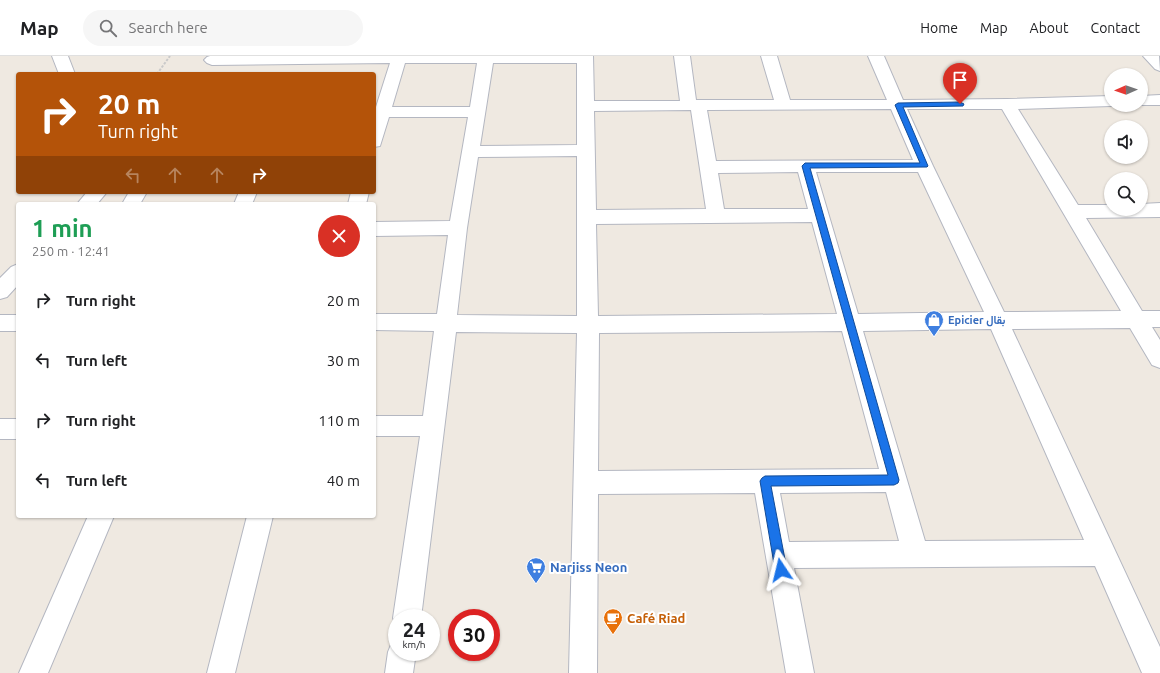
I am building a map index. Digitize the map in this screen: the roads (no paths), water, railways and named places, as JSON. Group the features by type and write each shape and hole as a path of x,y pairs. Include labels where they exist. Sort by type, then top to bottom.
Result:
{"street":[{"path":"60,56 66,72"},
{"path":"682,56 708,167 716,216"},
{"path":"769,56 784,105"},
{"path":"876,56 924,166 998,321 1157,673"},
{"path":"1151,56 1160,66"},
{"path":"376,127 378,112 399,57"},
{"path":"407,609 433,426 458,228 486,57"},
{"path":"204,72 213,58 585,57 588,325 583,673"},
{"path":"1148,101 1160,100"},
{"path":"585,106 1007,104 1104,101"},
{"path":"1007,104 1138,320 1160,359"},
{"path":"378,112 476,112"},
{"path":"470,152 585,150"},
{"path":"805,166 916,554"},
{"path":"708,167 924,166"},
{"path":"88,202 96,194"},
{"path":"1073,212 1160,210"},
{"path":"586,217 820,215"},
{"path":"376,229 458,228"},
{"path":"0,291 16,274"},
{"path":"376,322 588,325 1160,319"},
{"path":"0,323 16,323"},
{"path":"376,426 433,426"},
{"path":"0,429 16,429"},
{"path":"586,483 894,480"},
{"path":"765,481 800,673"},
{"path":"33,673 100,518"},
{"path":"221,673 260,518"},
{"path":"778,555 1103,553"},
{"path":"399,673 401,661"}],"place":[{"name":"Epicier بقال","path":"934,337"},
{"name":"Narjiss Neon","path":"536,584"},
{"name":"Café Riad","path":"613,635"}]}
